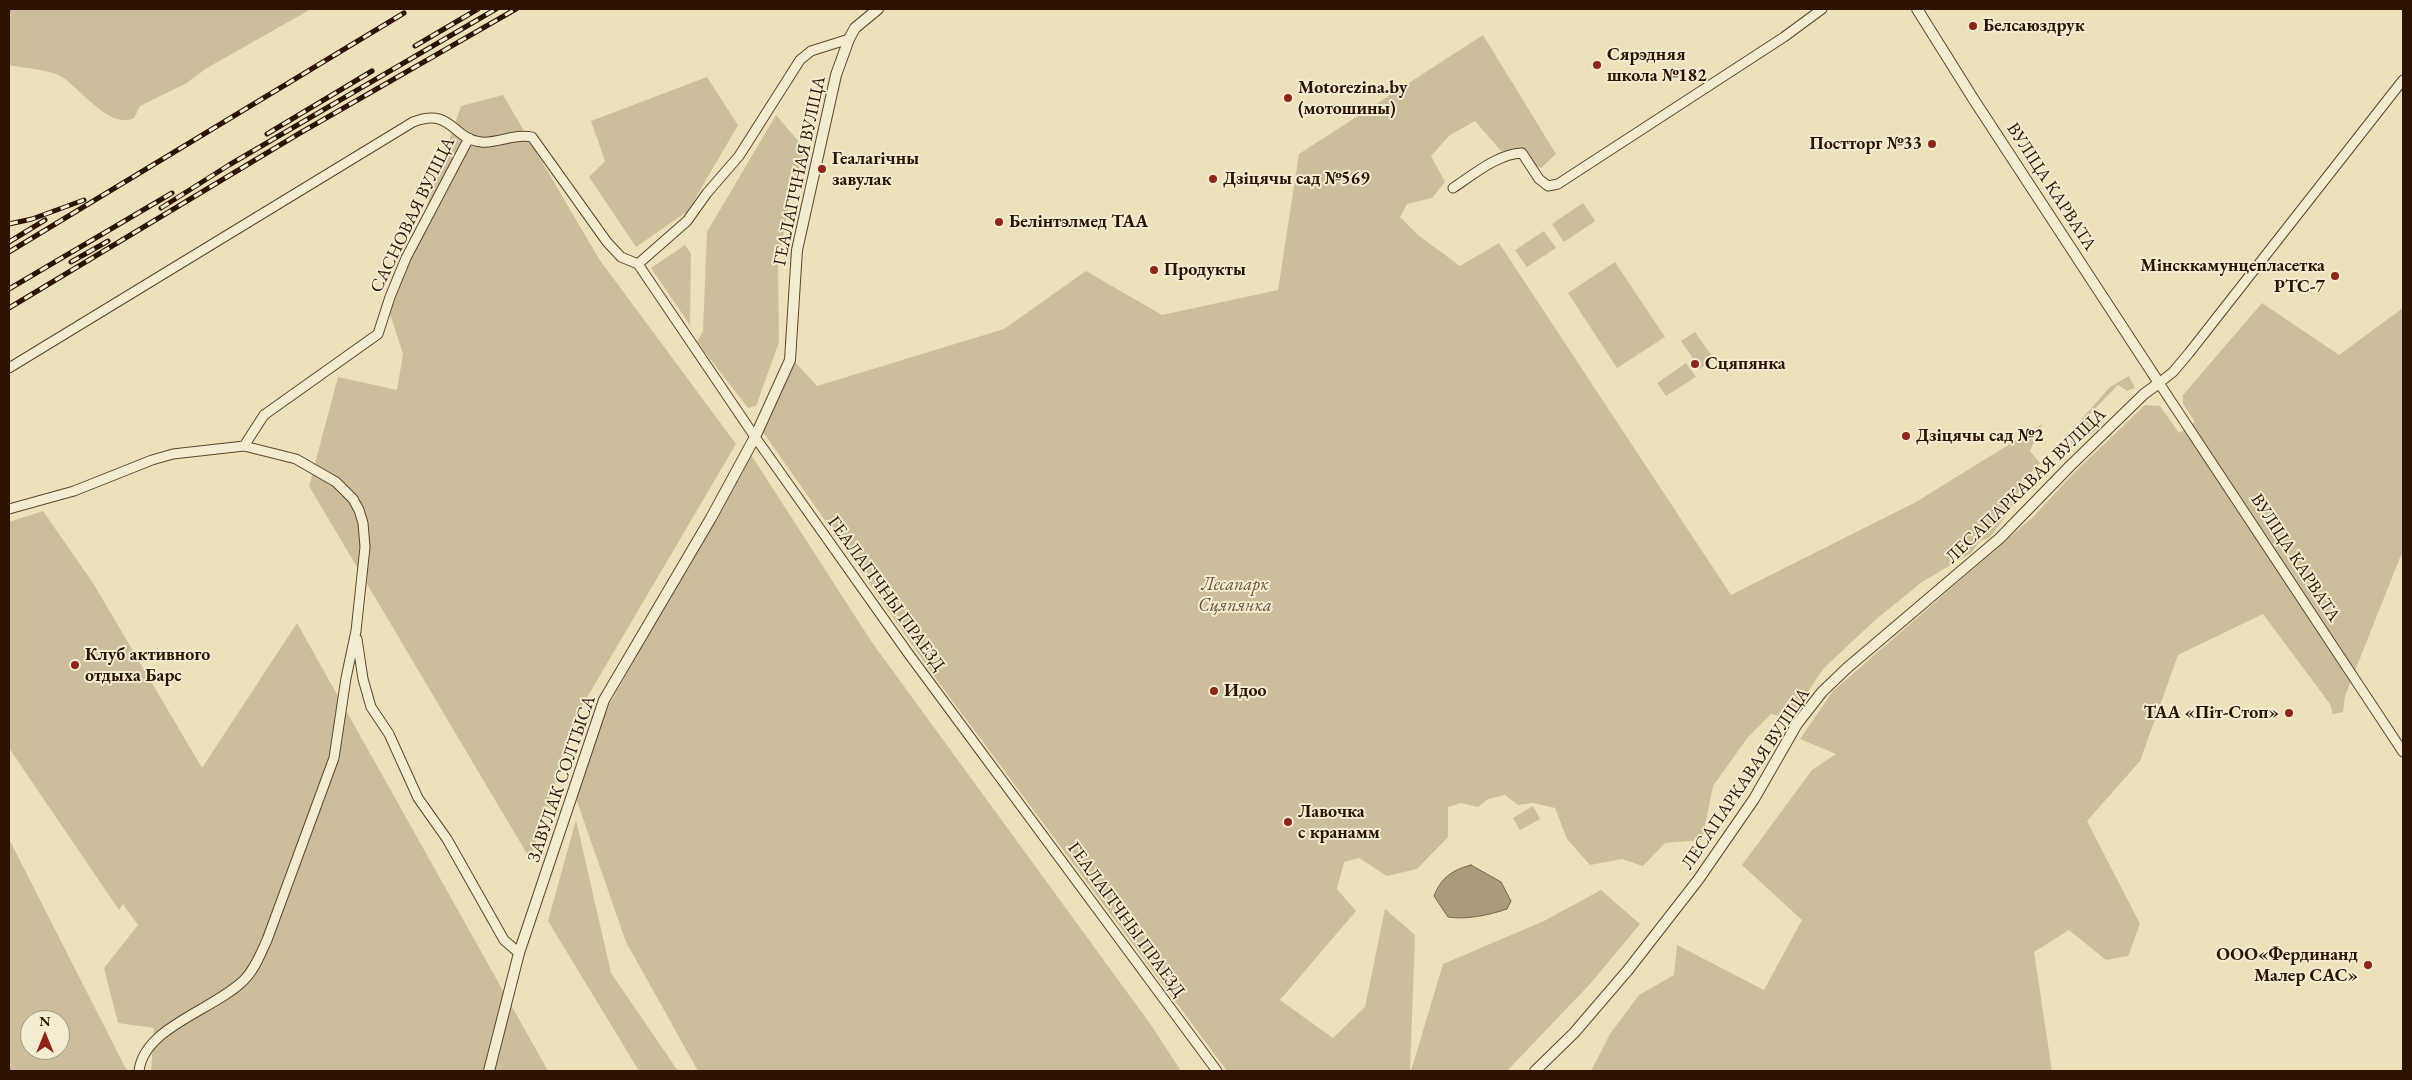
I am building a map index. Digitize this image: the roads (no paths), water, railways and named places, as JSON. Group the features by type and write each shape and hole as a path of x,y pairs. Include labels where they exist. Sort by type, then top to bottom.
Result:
{"street":[{"name":"ГЕАЛАГІЧНАЯ ВУЛІЦА","path":"755,437 790,360 797,250 836,76 849,39 855,28 878,9"},
{"path":"1453,188 1512,153 1522,153 1539,179 1548,186 1558,184 1784,37 1822,9"},
{"name":"ВУЛІЦА КАРВАТА","path":"1917,9 1974,100 2403,752"},
{"path":"638,264 688,221 706,193 739,156 800,60 811,51 849,39"},
{"path":"2159,382 2173,372 2189,353 2403,80"},
{"name":"САСНОВАЯ ВУЛІЦА","path":"9,368 413,122 425,117 444,120 469,138 481,142 523,135 532,137"},
{"name":"ГЕАЛАГІЧНЫ ПРАЕЗД","path":"532,137 607,242 620,257 638,264 755,437 908,653 1217,1071"},
{"name":"САСНОВАЯ ВУЛІЦА","path":"244,446 264,415 378,334 390,297 406,258 469,138"},
{"name":"ЛЕСАПАРКАВАЯ ВУЛІЦА","path":"1535,1071 1574,1033 1628,970 1698,880 1754,799 1797,724 1822,692 1854,661 2000,538 2070,466 2144,394 2159,382"},
{"name":"ЗАВУЛАК СОЛТЫСА","path":"489,1071 519,953 604,700 705,528 755,437"},
{"path":"9,510 74,491 173,454 244,446 296,459 336,482 360,510 365,547 356,631 346,678 334,758 276,917 256,962 244,980 222,997 158,1036 149,1044 140,1062 139,1071"},
{"path":"356,631 363,679 371,707 389,734 418,798 447,839 504,940 519,953"}],"railway":[{"path":"415,46 478,9"},
{"path":"161,208 229,165 496,9"},
{"path":"9,308 300,133 516,9"},
{"path":"9,252 404,13"},
{"path":"267,134 372,71"},
{"path":"9,289 172,193"},
{"path":"9,224 32,219 84,200"},
{"path":"9,242 45,220"},
{"path":"71,262 108,241"}],"place":[{"name":"Белсаюздрук","path":"1973,26"},
{"name":"Сярэдняя школа №182","path":"1597,65"},
{"name":"Motorezina.by (мотошины)","path":"1288,98"},
{"name":"Постторг №33","path":"1932,144"},
{"name":"Геалагічны завулак","path":"822,169"},
{"name":"Дзіцячы сад №569","path":"1213,179"},
{"name":"Белінтэлмед ТАА","path":"999,222"},
{"name":"Продукты","path":"1154,270"},
{"name":"Мінсккамунцепласетка РТС-7","path":"2335,276"},
{"name":"Сцяпянка","path":"1695,364"},
{"name":"Дзіцячы сад №2","path":"1906,436"},
{"name":"Клуб активного отдыха Барс","path":"75,665"},
{"name":"Идоо","path":"1214,691"},
{"name":"ТАА «Піт-Стоп»","path":"2289,713"},
{"name":"Лавочка с кранамм","path":"1288,822"},
{"name":"ООО«Фердинанд Малер САС»","path":"2368,965"}],"park label":[{"name":"Лесапарк Сцяпянка","path":"1235,595"}]}
